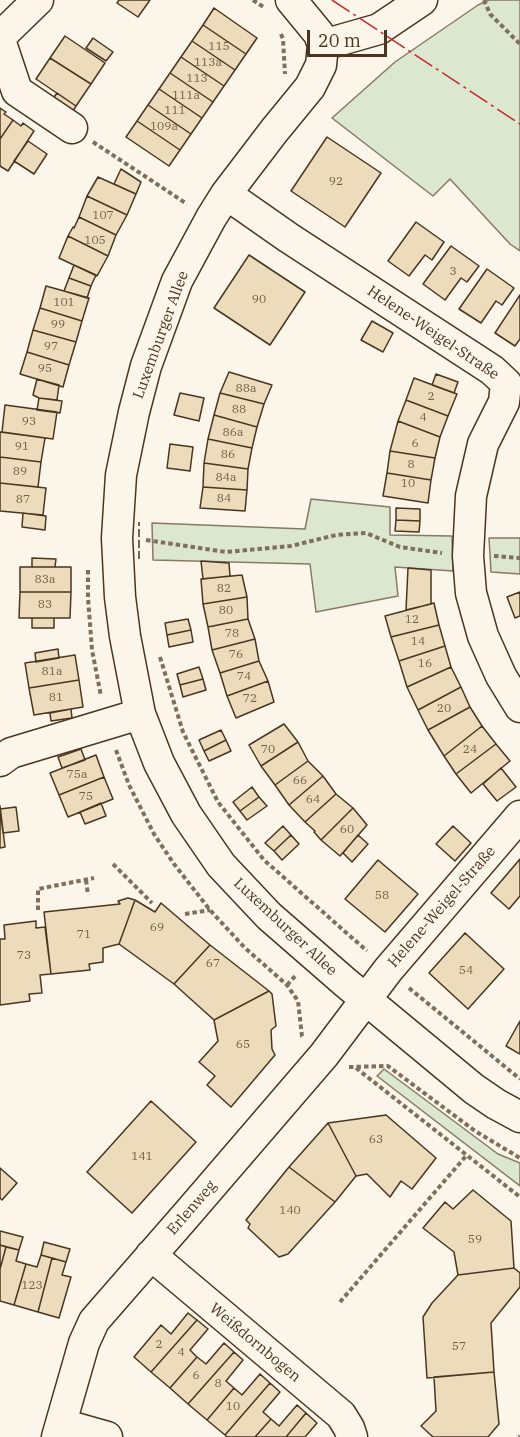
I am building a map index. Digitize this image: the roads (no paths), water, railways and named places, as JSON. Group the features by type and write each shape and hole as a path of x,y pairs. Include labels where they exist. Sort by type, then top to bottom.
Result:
{"street":[{"path":"38,0 0,38 17,91 72,128"},
{"path":"291,0 319,34 323,45 379,29 422,0"},
{"name":"Luxemburger Allee","path":"323,45 321,65 310,87 226,194 211,218 177,281 146,366 121,475 117,538 120,597 125,636 140,714 159,763 186,814 221,865 269,916 366,999 474,1089 520,1117"},
{"name":"Helene-Weigel-Straße","path":"226,194 289,238 492,370 506,383 504,402 483,444 471,496 468,556 471,594 483,636 501,676 520,707"},
{"path":"0,760 11,753 107,726 140,714"},
{"name":"Helene-Weigel-Straße","path":"366,999 388,970 520,816"},
{"name":"Erlenweg","path":"59,1430 84,1343 94,1322 324,1054 366,999"},
{"name":"Weißdornbogen","path":"151,1255 341,1415 352,1437"},
{"path":"59,1430 107,1437"}]}
